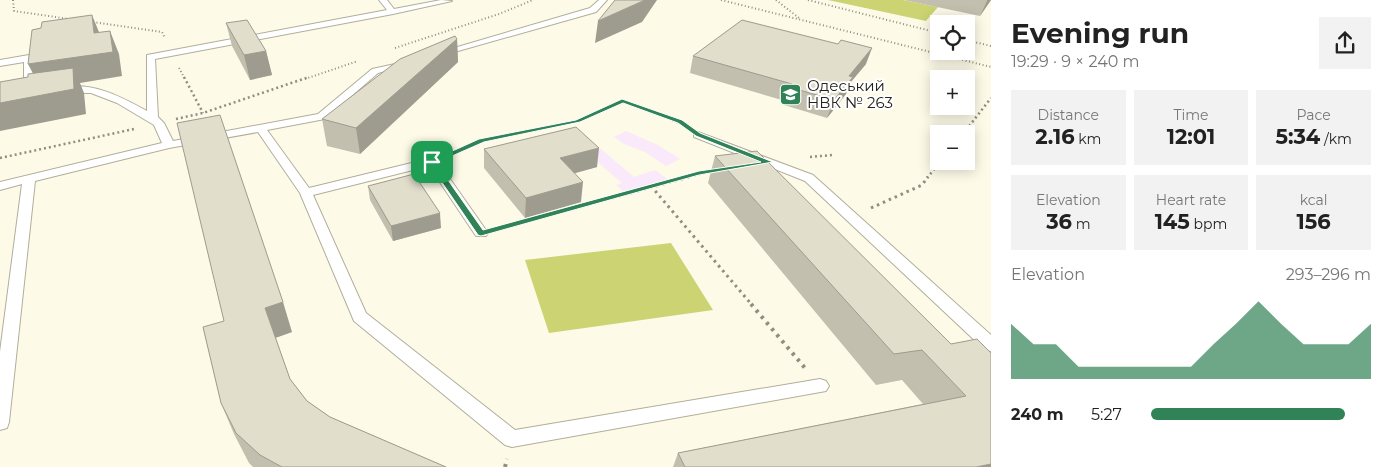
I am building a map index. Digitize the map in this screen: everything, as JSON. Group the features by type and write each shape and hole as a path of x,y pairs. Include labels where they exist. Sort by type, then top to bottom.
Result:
{"lane":[{"path":"383,0 393,12"},
{"path":"432,56 593,10 603,0"},
{"path":"169,145 156,120 150,57 448,1"},
{"path":"0,63 29,58 28,95"},
{"path":"0,186 169,145 322,117 375,71 413,61"},
{"path":"56,91 84,88 99,90 156,120"},
{"path":"261,129 306,193 360,317 512,439 820,386"},
{"path":"698,134 809,178 991,345"},
{"path":"306,193 432,162 481,234"},
{"path":"0,422 29,180"}],"path":[{"path":"13,0 14,11 73,20"},
{"path":"392,49 447,29 504,14 533,0"},
{"path":"721,0 991,68"},
{"path":"776,0 800,19"},
{"path":"808,0 930,31"},
{"path":"93,22 162,32 203,113"},
{"path":"975,42 991,46"},
{"path":"0,158 156,120 203,113 364,59"},
{"path":"970,125 991,98"},
{"path":"432,162 482,140 578,121 622,101 680,122 698,134"},
{"path":"806,158 832,154"},
{"path":"481,234 651,186 718,170"},
{"path":"852,217 922,185 934,170"},
{"path":"651,186 820,386"}],"shaded area":[{"path":"626,131 658,145 680,159 666,166 645,152 624,144 614,137"},
{"path":"595,144 634,177 655,170 670,181 628,196 616,185 622,183 581,148"}],"green space":[{"path":"828,0 903,0 938,7 926,21"},
{"path":"671,243 713,310 549,333 525,260"}],"building":[{"path":"615,0 645,0 598,21"},
{"path":"92,15 94,33 110,31 113,52 28,64 32,30 41,28 42,22"},
{"path":"247,20 266,51 244,55 226,23"},
{"path":"742,20 838,44 841,40 872,48 849,76 853,77 834,100 789,87 792,84 693,56"},
{"path":"455,36 457,39 356,128 322,119 400,59"},
{"path":"73,68 74,89 0,103 0,82 28,77 28,74"},
{"path":"220,115 283,302 265,308 290,379 307,401 330,417 446,467 282,467 260,455 236,433 221,403 203,327 224,321 177,123"},
{"path":"576,127 599,148 560,158 583,182 526,198 484,149"},
{"path":"757,151 951,344 977,339 991,353 991,464 976,467 685,467 678,453 966,396 922,350 894,354 715,156"},
{"path":"414,174 440,213 391,226 368,186"}],"place":[{"name":"Одеський НВК № 263","path":"791,94"}],"route":[{"path":"622,101 680,122 698,134 770,162 699,173 481,234 432,162 482,140 578,121 622,101"}]}
